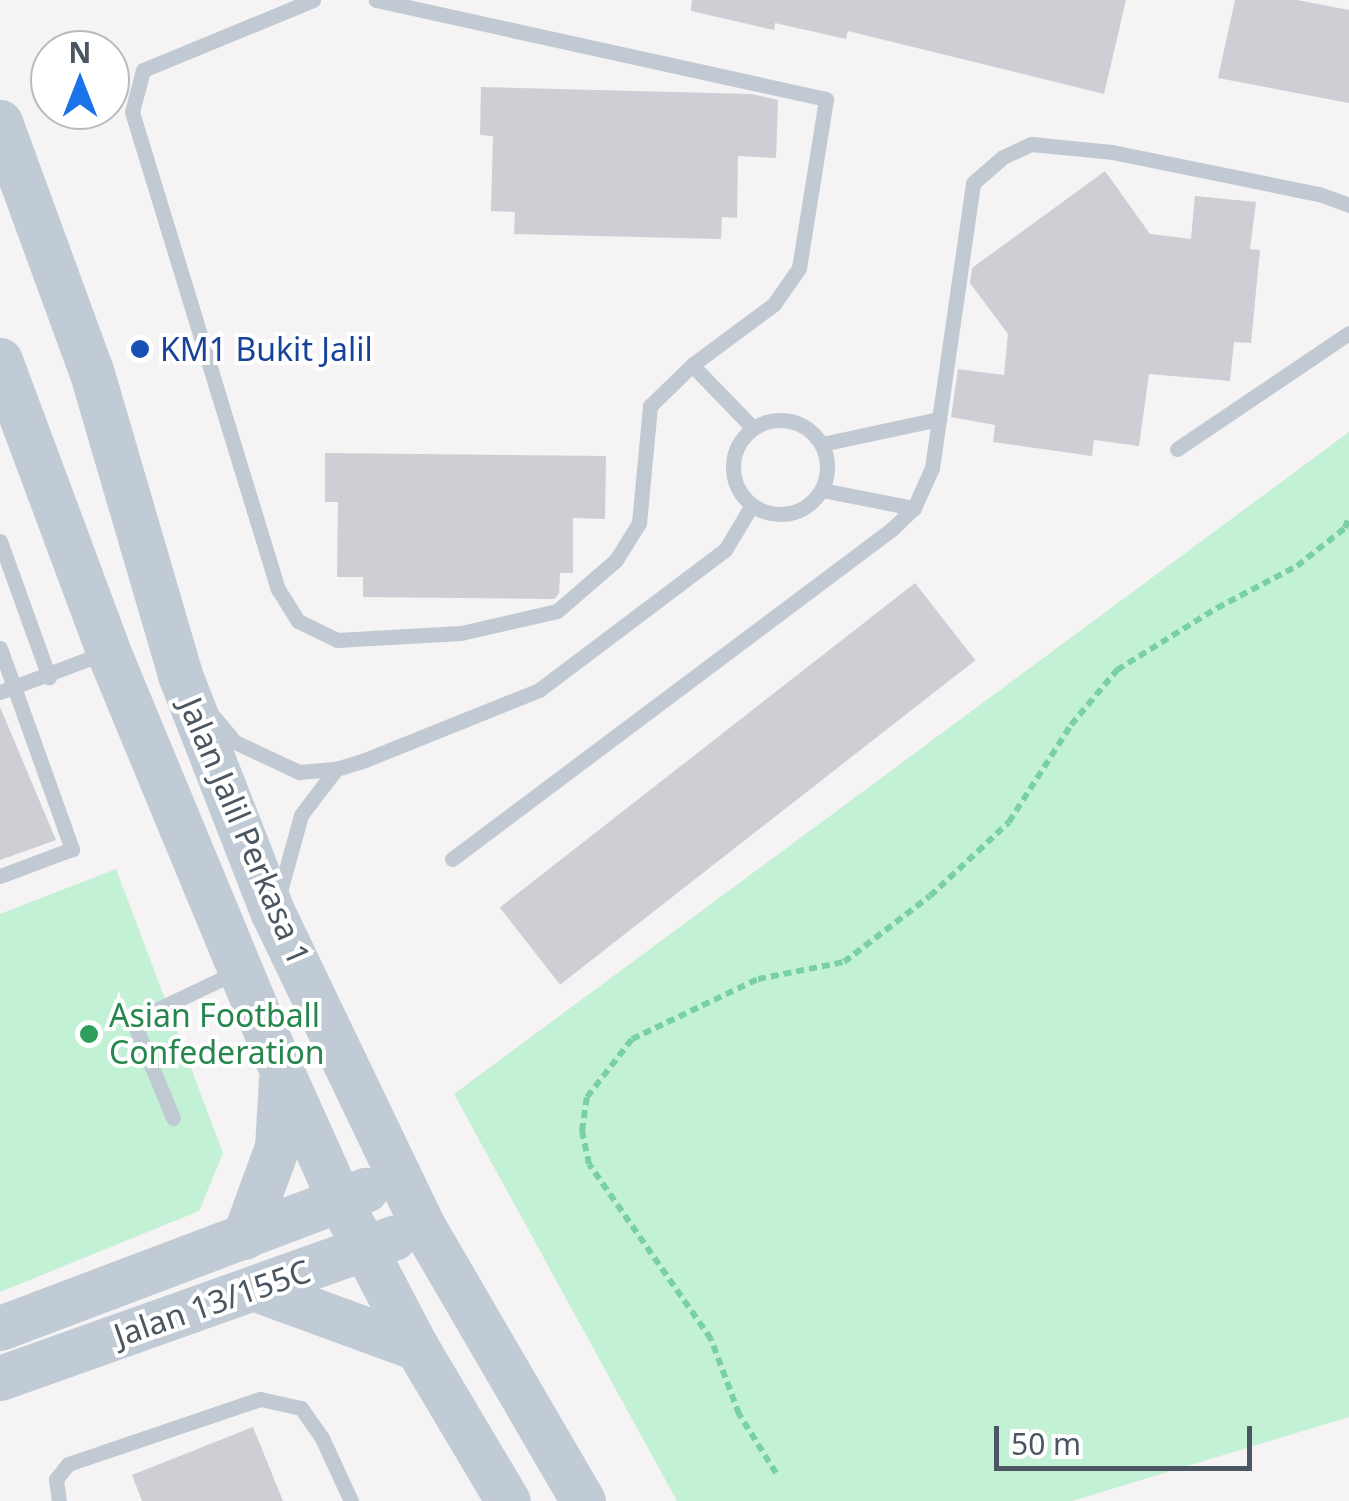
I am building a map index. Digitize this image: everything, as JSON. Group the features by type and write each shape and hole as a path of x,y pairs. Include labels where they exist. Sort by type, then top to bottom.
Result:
{"main road":[{"name":"Jalan Jalil Perkasa 1","path":"0,122 90,370 180,676 273,913 424,1226 583,1501"},
{"name":"Jalan Jalil Perkasa 1","path":"0,360 108,652 282,1072 340,1201 416,1348 508,1501"},
{"path":"244,1237 276,1146 282,1072"},
{"name":"Jalan 13/155C","path":"0,1328 400,1175"},
{"name":"Jalan 13/155C","path":"0,1378 424,1226"},
{"path":"253,1288 416,1348"}],"lane":[{"path":"312,0 143,70 132,112 278,589 298,621 338,640 461,633 557,611 616,560 639,523 650,406 692,366 774,304 799,268 826,99 376,0"},
{"path":"452,859 892,529 914,508 932,468 973,183 1003,157 1031,144 1112,152 1320,194 1349,204"},
{"path":"1177,449 1349,333"},
{"path":"692,366 753,428"},
{"path":"783,419 813,432 822,444 828,475 822,490 798,511 767,512 752,505 742,494 733,466 742,438 753,428 783,419"},
{"path":"822,444 939,419"},
{"path":"822,490 914,508"},
{"path":"180,676 235,742 300,772 336,769 539,690 725,550 752,505"},
{"path":"0,541 49,677"},
{"path":"0,648 7,689 72,849 0,876"},
{"path":"7,689 49,677 108,652"},
{"path":"273,913 301,815 336,769"},
{"path":"173,1118 133,1022 240,971"},
{"path":"59,1501 56,1479 68,1464 260,1400 301,1408 322,1438 351,1501"}],"path":[{"path":"776,1473 739,1414 711,1339 589,1164 582,1131 587,1098 632,1038 758,979 844,962 930,896 1009,822 1071,725 1117,670 1217,608 1297,566 1345,528 1349,517"}],"green space":[{"path":"1349,432 1349,1417 1072,1501 677,1501 454,1094"},
{"name":"Asian Football Confederation","path":"116,869 223,1153 199,1211 0,1292 0,914"}],"building":[{"path":"692,0 1126,0 1104,94 848,31 846,39 775,23 774,30 691,11"},
{"path":"1235,0 1297,0 1349,10 1349,103 1218,78"},
{"path":"481,87 752,94 778,100 776,158 738,156 737,218 722,217 721,239 514,234 515,212 491,211 493,136 480,135"},
{"path":"1105,171 1150,234 1191,239 1195,196 1256,202 1250,249 1260,250 1251,343 1234,342 1230,381 1149,374 1139,446 1094,440 1092,456 993,442 995,425 951,417 958,369 1004,375 1008,334 970,283 972,268"},
{"path":"325,453 606,456 605,519 573,518 573,573 560,573 559,594 554,599 363,597 363,577 337,577 338,502 325,502"},
{"path":"915,583 975,660 560,985 500,907"},
{"path":"0,707 56,840 0,860"},
{"path":"253,1427 283,1501 142,1501 132,1475"}],"place":[{"name":"KM1 Bukit Jalil","path":"140,349"},
{"name":"Asian Football Confederation","path":"89,1034"}]}
